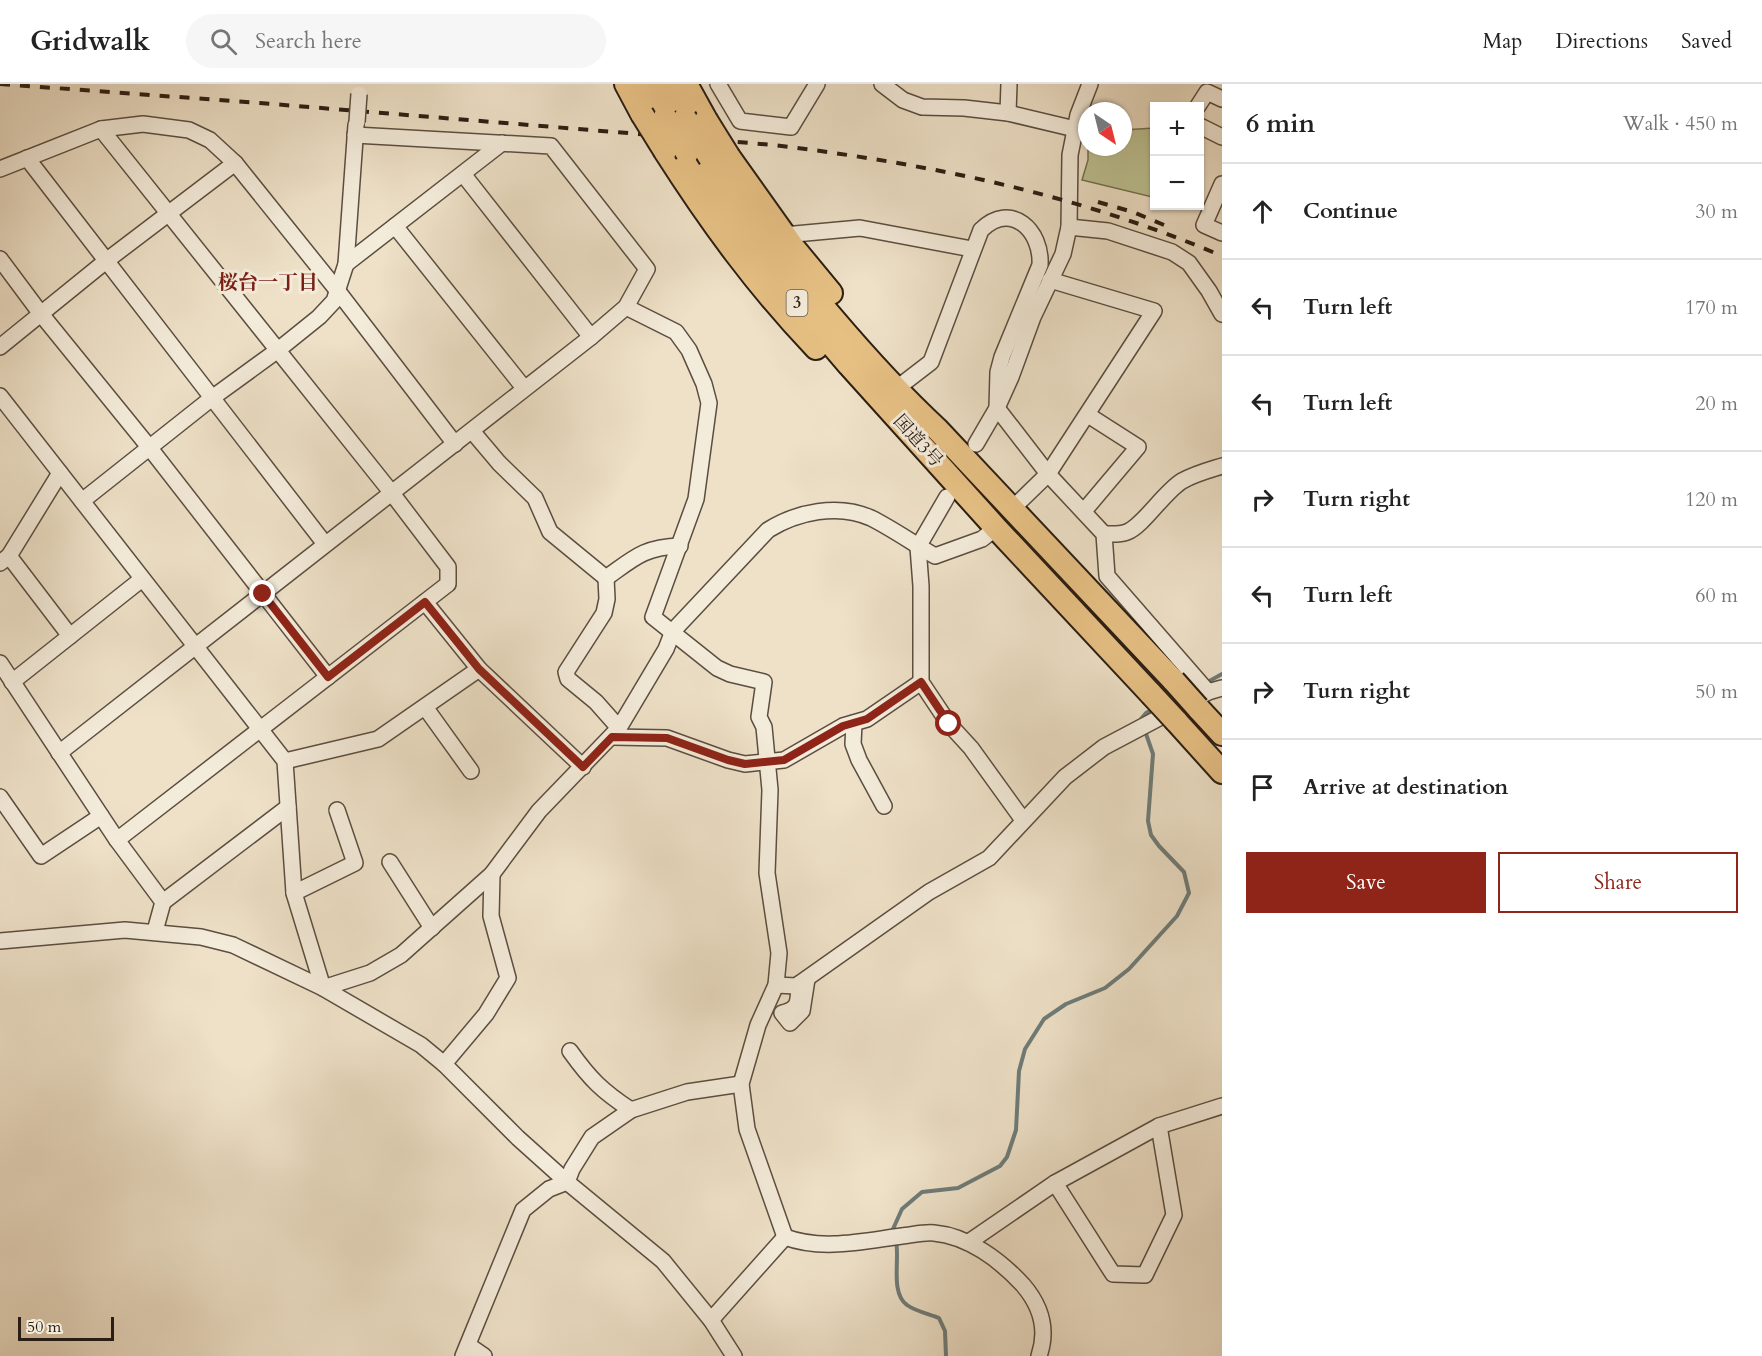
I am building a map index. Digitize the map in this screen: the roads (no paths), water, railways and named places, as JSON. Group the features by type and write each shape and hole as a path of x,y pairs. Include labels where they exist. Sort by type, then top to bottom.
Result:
{"highway":[{"path":"626,84 642,114 676,152 702,208 755,281 889,425 929,436 919,397 719,158 685,119 647,84"},
{"path":"666,84 685,119"},
{"path":"676,152 685,119 686,84"},
{"name":"国道3号","path":"719,158 754,222 863,354 907,401 929,436 996,528 1222,772"},
{"name":"国道3号","path":"929,436 1012,509 1174,681 1210,696 1222,734"}],"street":[{"path":"718,84 740,121 791,127 810,86"},
{"path":"882,84 903,100 922,107 964,108 1008,113 1075,129"},
{"path":"903,100 904,84"},
{"path":"1008,113 1009,84"},
{"path":"976,444 997,408 1063,254 1069,226 1070,154 1078,115 1090,84"},
{"path":"82,501 212,398 278,350 319,317 334,301 346,264 359,89"},
{"path":"1200,102 1206,92 1222,99"},
{"path":"0,169 101,129 143,124 189,130 210,140 235,163 337,290 455,444"},
{"path":"59,753 591,337 626,307 647,269 551,146 356,128"},
{"path":"1204,128 1222,137"},
{"path":"101,129 391,492 448,567 448,584 117,840"},
{"path":"346,264 502,143"},
{"path":"27,159 325,544"},
{"path":"0,347 106,261 235,163"},
{"path":"463,174 591,337"},
{"path":"1222,184 1204,225 1222,233"},
{"path":"776,985 796,986 803,982 929,892 989,858 1065,777 1104,747 1210,696 1107,576 1104,534 1048,474 997,408 998,372 1002,357 1040,265 1040,251 1036,240 1025,225 1017,220 996,219 981,230 931,362 905,382"},
{"path":"394,226 524,388"},
{"path":"1069,226 1108,231 1172,252 1189,263 1222,314"},
{"path":"784,235 860,228 972,249"},
{"path":"0,259 328,677"},
{"path":"1012,509 1048,474 1154,311 1050,280"},
{"path":"626,307 676,332 690,350 709,403 696,499 653,617 717,668 730,674 764,682 759,717 764,727 770,790 767,873 779,953 776,985 758,1025 741,1084 747,1129 785,1237 800,1243 834,1245 933,1233 969,1242 1014,1275 1031,1294 1040,1311 1044,1340 1039,1356"},
{"path":"0,396 285,761 294,893 323,988"},
{"path":"1084,511 1138,447 1088,415"},
{"path":"472,430 499,463 535,498 550,532 606,578"},
{"path":"1104,534 1129,531 1166,493 1184,480 1222,466"},
{"path":"60,473 4,560 70,636"},
{"path":"947,497 918,547 921,586 921,682 949,724 971,748 1023,820"},
{"path":"323,988 370,973 401,955 492,874 539,811 616,733 666,648 673,631 768,530 786,519 825,511 846,512 869,517 935,556 982,539 996,528"},
{"path":"606,578 644,552 658,547 680,546"},
{"path":"606,578 604,613 566,672 568,679 596,702 616,733"},
{"path":"12,682 142,579"},
{"path":"425,602 479,669 583,767"},
{"path":"0,663 117,840 163,903"},
{"path":"285,761 378,739 479,669"},
{"path":"616,733 667,738 745,764 784,760 823,736 867,719 921,682"},
{"path":"425,707 471,771"},
{"path":"854,723 853,744 884,806"},
{"path":"0,797 41,856 101,816"},
{"path":"155,931 163,903 288,807"},
{"path":"294,893 355,863 337,810"},
{"path":"390,862 432,928"},
{"path":"444,1064 486,1014 508,978 491,916 492,874"},
{"path":"0,940 91,932 155,931 201,937 233,945 323,988 421,1045 444,1064 518,1138 567,1182 663,1261 711,1320 735,1356"},
{"path":"570,1051 589,1078 606,1094 631,1110"},
{"path":"484,1356 466,1350 523,1210 549,1189 567,1182 572,1169 592,1137 631,1110 687,1092 741,1084"},
{"path":"969,1242 1055,1183 1159,1126 1222,1106"},
{"path":"1055,1183 1113,1275 1145,1275 1174,1215 1159,1126"},
{"path":"711,1320 785,1237"}],"waterway":[{"path":"1204,684 1222,674"},
{"path":"1143,724 1141,719 1155,708"},
{"path":"894,1234 893,1229 902,1209 922,1192 958,1188 1000,1166 1007,1157 1016,1130 1019,1071 1025,1049 1044,1019 1066,1004 1105,988 1129,969 1177,916 1189,893 1184,872 1151,835 1148,821 1153,754 1145,731"},
{"path":"896,1241 897,1284 902,1300 918,1311 939,1318 945,1331 946,1356"}],"railway":[{"path":"0,84 774,145 832,153 1002,184 1113,215 1222,256"},
{"path":"1098,202 1133,212 1164,225"}],"district":[{"name":"桜台一丁目","path":"268,282"}]}
